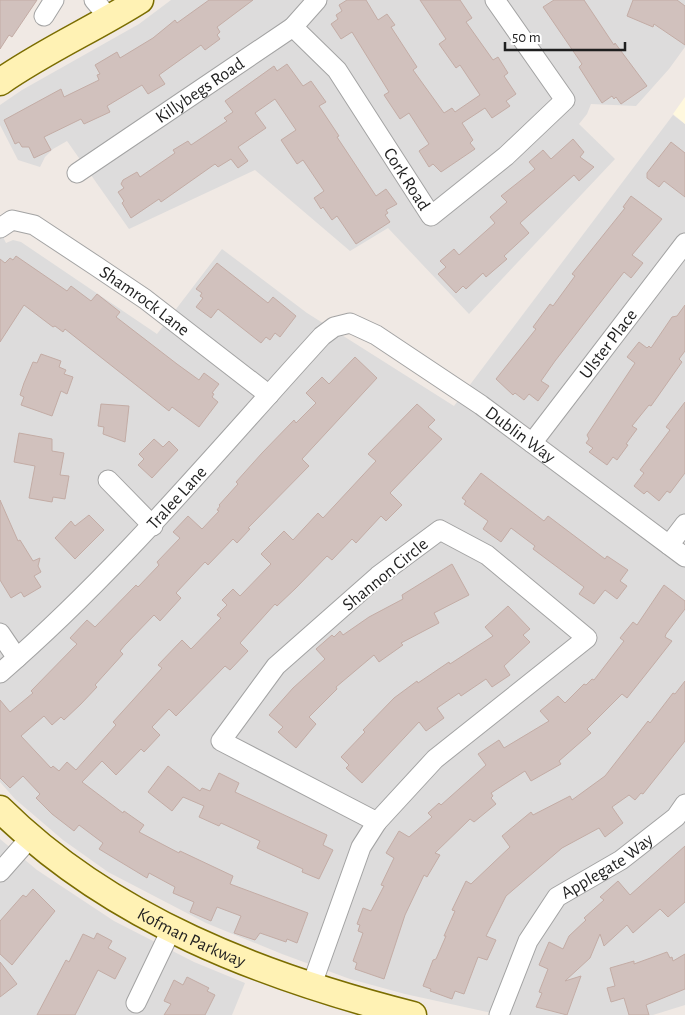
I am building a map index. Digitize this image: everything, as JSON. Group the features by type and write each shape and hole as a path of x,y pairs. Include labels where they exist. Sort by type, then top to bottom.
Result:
{"street":[{"path":"44,16 54,0"},
{"path":"0,82 102,9 140,0"},
{"name":"Killybegs Road","path":"77,173 293,27 317,0"},
{"name":"Cork Road","path":"293,27 337,70 431,216 506,156 565,100 495,0"},
{"name":"Shamrock Lane","path":"6,224 34,225 145,299 269,394"},
{"name":"Ulster Place","path":"532,444 685,243"},
{"name":"Tralee Lane","path":"0,673 52,628 153,526 322,336 334,327 350,323"},
{"name":"Dublin Way","path":"350,323 363,327 415,360 685,557"},
{"path":"108,480 153,526"},
{"path":"669,545 685,524"},
{"name":"Shannon Circle","path":"311,987 361,847 377,822 435,759 587,638 487,555 440,530 378,576 276,666 221,741 377,822"},
{"path":"0,633 18,658"},
{"name":"Applegate Way","path":"499,1015 528,941 557,897 620,860 676,817 685,804"},
{"name":"Kofman Parkway","path":"0,808 30,838 72,871 118,901 256,966 311,987 413,1015"},
{"path":"0,872 30,838"},
{"path":"136,1003 172,928"}],"shaded area":[{"path":"171,0 685,0 685,47 669,69 636,106 591,104 587,114 579,124 615,159 469,314 388,228 350,251 255,170 129,229 67,141 53,149 45,157 40,167 18,160 0,125 0,105 22,90 139,24"},
{"path":"685,97 685,124 673,114"},
{"path":"673,115 685,124 685,1005 653,1015 501,1015 405,994 350,979 206,923 108,872 63,840 15,799 0,782 0,231 6,243 13,240 21,242 157,334 222,249 307,313 454,406"},
{"path":"0,839 37,870 114,921 194,962 245,983 232,1015 0,1015"}],"building":[{"path":"0,0 37,0 12,37 9,35 0,49"},
{"path":"209,0 253,0 217,27 220,32 217,35 220,39 205,50 201,45 159,75 165,84 148,94 142,85 107,106 110,112 84,124 81,119 44,137 51,150 34,158 29,147 22,147 19,142 15,144 4,120 61,89 64,97 99,80 97,75 100,74 95,65 117,52 120,58 153,38 175,20 177,23"},
{"path":"347,0 366,0 378,20 387,14 395,25 391,27 417,67 413,70 444,113 452,108 455,112 480,95 460,65 456,68 439,44 446,39 420,0 460,0 472,18 466,22 493,60 498,57 508,73 504,76 516,94 506,101 510,106 492,118 485,108 462,123 473,140 470,143 475,149 441,172 433,164 429,167 419,151 429,144 409,113 400,119 384,95 389,92 352,32 341,39 331,24 338,19 336,15 342,11 339,5"},
{"path":"554,0 584,0 614,45 615,43 647,86 621,104 616,97 614,99 612,96 602,103 579,67 582,64 543,7"},
{"path":"633,0 677,0 685,6 685,45 654,24 653,27 627,16"},
{"path":"287,64 303,86 311,81 326,102 319,106 376,196 386,189 397,204 386,210 388,213 385,215 390,222 356,244 337,216 332,220 323,207 321,209 314,198 324,191 303,160 297,164 281,140 296,130 275,99 255,113 266,128 238,147 248,161 238,168 231,159 218,167 215,164 161,202 159,199 131,218 118,192 124,188 121,184 123,180 137,172 140,177 175,153 173,150 188,141 191,145 227,121 224,118 233,112 225,101 274,66 277,71"},
{"path":"573,139 584,152 580,157 594,167 579,181 574,175 520,223 529,233 504,256 507,259 486,277 483,273 466,289 463,286 456,293 438,274 446,267 440,261 454,249 459,255 495,223 490,217 507,202 501,196 535,169 529,162 543,150 551,159"},
{"path":"671,142 685,153 685,197 664,181 659,187 647,178 647,173"},
{"path":"631,196 662,219 632,255 643,263 631,278 624,272 555,361 541,381 549,386 538,401 529,394 524,400 515,393 513,395 496,379 536,329 533,327 550,304 553,306 575,276 572,274 625,208 623,207"},
{"path":"16,256 67,291 71,286 91,301 97,294 120,312 116,317 177,364 199,380 204,373 219,384 212,393 214,394 212,397 218,402 199,427 172,407 169,411 65,329 63,332 55,326 53,327 24,305 0,342 0,259 5,263 10,258 13,260"},
{"path":"217,263 268,303 273,297 296,316 280,337 275,333 270,340 266,337 261,343 218,309 211,318 196,307 203,298 200,296 202,293 196,289"},
{"path":"685,305 685,351 679,359 682,362 651,406 649,405 632,426 637,429 626,444 628,445 617,460 613,457 607,465 589,452 593,448 586,443 589,439 587,435 635,363 627,357 639,342 647,348 649,346 651,348 672,317 677,316"},
{"path":"41,354 61,361 59,367 66,370 64,374 73,377 67,394 61,391 52,416 21,405 24,397 20,395 24,383 33,362 37,363"},
{"path":"355,357 377,378 302,459 309,466 248,528 250,529 237,543 233,539 208,565 205,562 176,593 181,598 160,621 154,615 125,645 120,651 123,654 95,685 97,687 64,720 61,717 52,725 44,716 21,736 51,768 53,766 59,771 67,762 76,770 116,725 113,722 162,668 158,665 182,640 191,649 221,618 217,615 227,605 222,600 233,589 240,596 271,564 261,554 284,531 293,540 318,513 323,518 376,461 368,454 417,404 435,420 428,427 442,439 390,493 402,505 386,521 381,516 356,543 352,539 332,560 327,556 277,606 275,604 240,643 248,651 230,670 225,666 176,716 169,709 152,727 160,735 144,752 141,749 116,775 102,761 82,782 123,813 124,811 144,825 139,832 179,853 180,851 233,876 230,884 308,913 297,943 287,939 286,942 260,933 255,940 234,933 241,916 217,907 211,921 190,912 194,902 173,893 175,887 149,873 147,878 99,849 103,843 79,825 74,831 52,814 36,798 40,794 23,776 10,788 0,778 0,700 10,712 33,693 31,691 77,644 70,638 87,620 95,627 136,585 138,587 159,565 157,562 180,538 173,532 188,516 202,529 219,511 217,510 219,505 238,484 236,482 262,453 294,420 296,423 316,403 306,393 322,377 329,384"},
{"path":"685,402 685,473 670,493 667,491 659,501 647,491 644,494 634,486 644,473 640,470 670,430 666,427"},
{"path":"101,404 129,406 125,442 103,434 104,427 98,426"},
{"path":"19,433 52,439 52,451 64,453 60,475 69,476 65,499 53,497 52,502 29,498 35,466 14,462"},
{"path":"154,439 163,447 169,441 178,450 152,478 138,465 144,459 139,454"},
{"path":"481,473 544,521 548,516 605,559 607,556 628,570 620,581 627,586 617,599 605,590 594,604 579,594 584,587 533,549 535,546 511,528 501,542 483,529 488,521 464,504 466,501 462,498"},
{"path":"0,500 18,541 20,540 33,561 40,558 38,566 41,572 34,576 41,587 24,597 21,592 11,598 0,580"},
{"path":"89,515 104,530 75,559 55,538 71,521 75,526"},
{"path":"452,564 469,595 434,613 439,623 401,643 403,645 379,662 374,655 336,687 337,689 309,717 316,724 296,748 278,732 283,727 269,715 293,688 325,659 316,649 332,635 334,637 340,631 343,635 369,617 403,599 402,595"},
{"path":"664,585 685,601 685,609 666,634 665,637 672,641 627,698 622,694 587,729 591,733 559,761 561,764 531,781 525,771 491,793 493,796 491,798 496,804 474,822 470,819 435,853 440,855 427,877 424,875 405,915 384,979 355,969 357,963 353,961 363,933 358,931 360,925 357,924 363,908 371,911 384,886 381,885 394,858 386,853 399,831 409,837 432,817 428,813 439,803 441,805 486,765 478,754 499,740 504,748 549,721 540,711 558,696 565,703 584,684 586,685 592,679 594,680 624,641 620,638 633,622 637,625"},
{"path":"508,606 530,629 523,635 530,642 504,666 510,675 492,687 486,679 461,696 459,693 437,708 444,718 426,731 419,722 362,783 346,768 349,765 341,757 365,732 363,730 394,698 417,681 418,683 493,636 485,627"},
{"path":"685,681 685,741 643,794 641,793 635,800 629,795 612,807 623,823 605,837 599,828 562,848 506,896 486,936 496,940 487,960 478,957 464,994 455,991 452,999 430,991 431,989 423,986 433,960 436,959 446,936 444,936 455,911 452,910 466,881 471,884 510,847 502,836 531,812 533,815 570,796 572,800 605,776 648,721 650,723 673,693 675,694"},
{"path":"168,766 200,791 202,788 210,791 219,773 239,783 235,792 327,835 323,845 333,850 319,879 302,872 303,869 257,848 260,841 221,823 219,826 199,817 204,806 183,797 172,811 148,792"},
{"path":"685,846 685,902 668,917 660,909 633,933 627,925 604,946 600,934 590,958 565,981 581,976 567,1015 536,1007 542,993 539,992 548,969 539,965 549,942 563,949 569,936 586,920 584,918 604,900 600,897 618,881 630,895"},
{"path":"33,889 55,911 12,965 0,954 0,921 23,895 26,897"},
{"path":"97,933 112,941 108,948 126,958 115,979 98,970 75,1015 37,1015 66,960 69,962 83,934 94,939"},
{"path":"667,952 673,961 685,954 685,989 646,1005 649,1015 629,1015 624,998 611,1002 607,988 615,986 610,968 634,961 634,964"},
{"path":"0,962 17,984 0,997"},
{"path":"187,977 209,988 207,991 215,995 205,1015 164,1015 171,1004 164,1001 174,980 183,985"}]}
